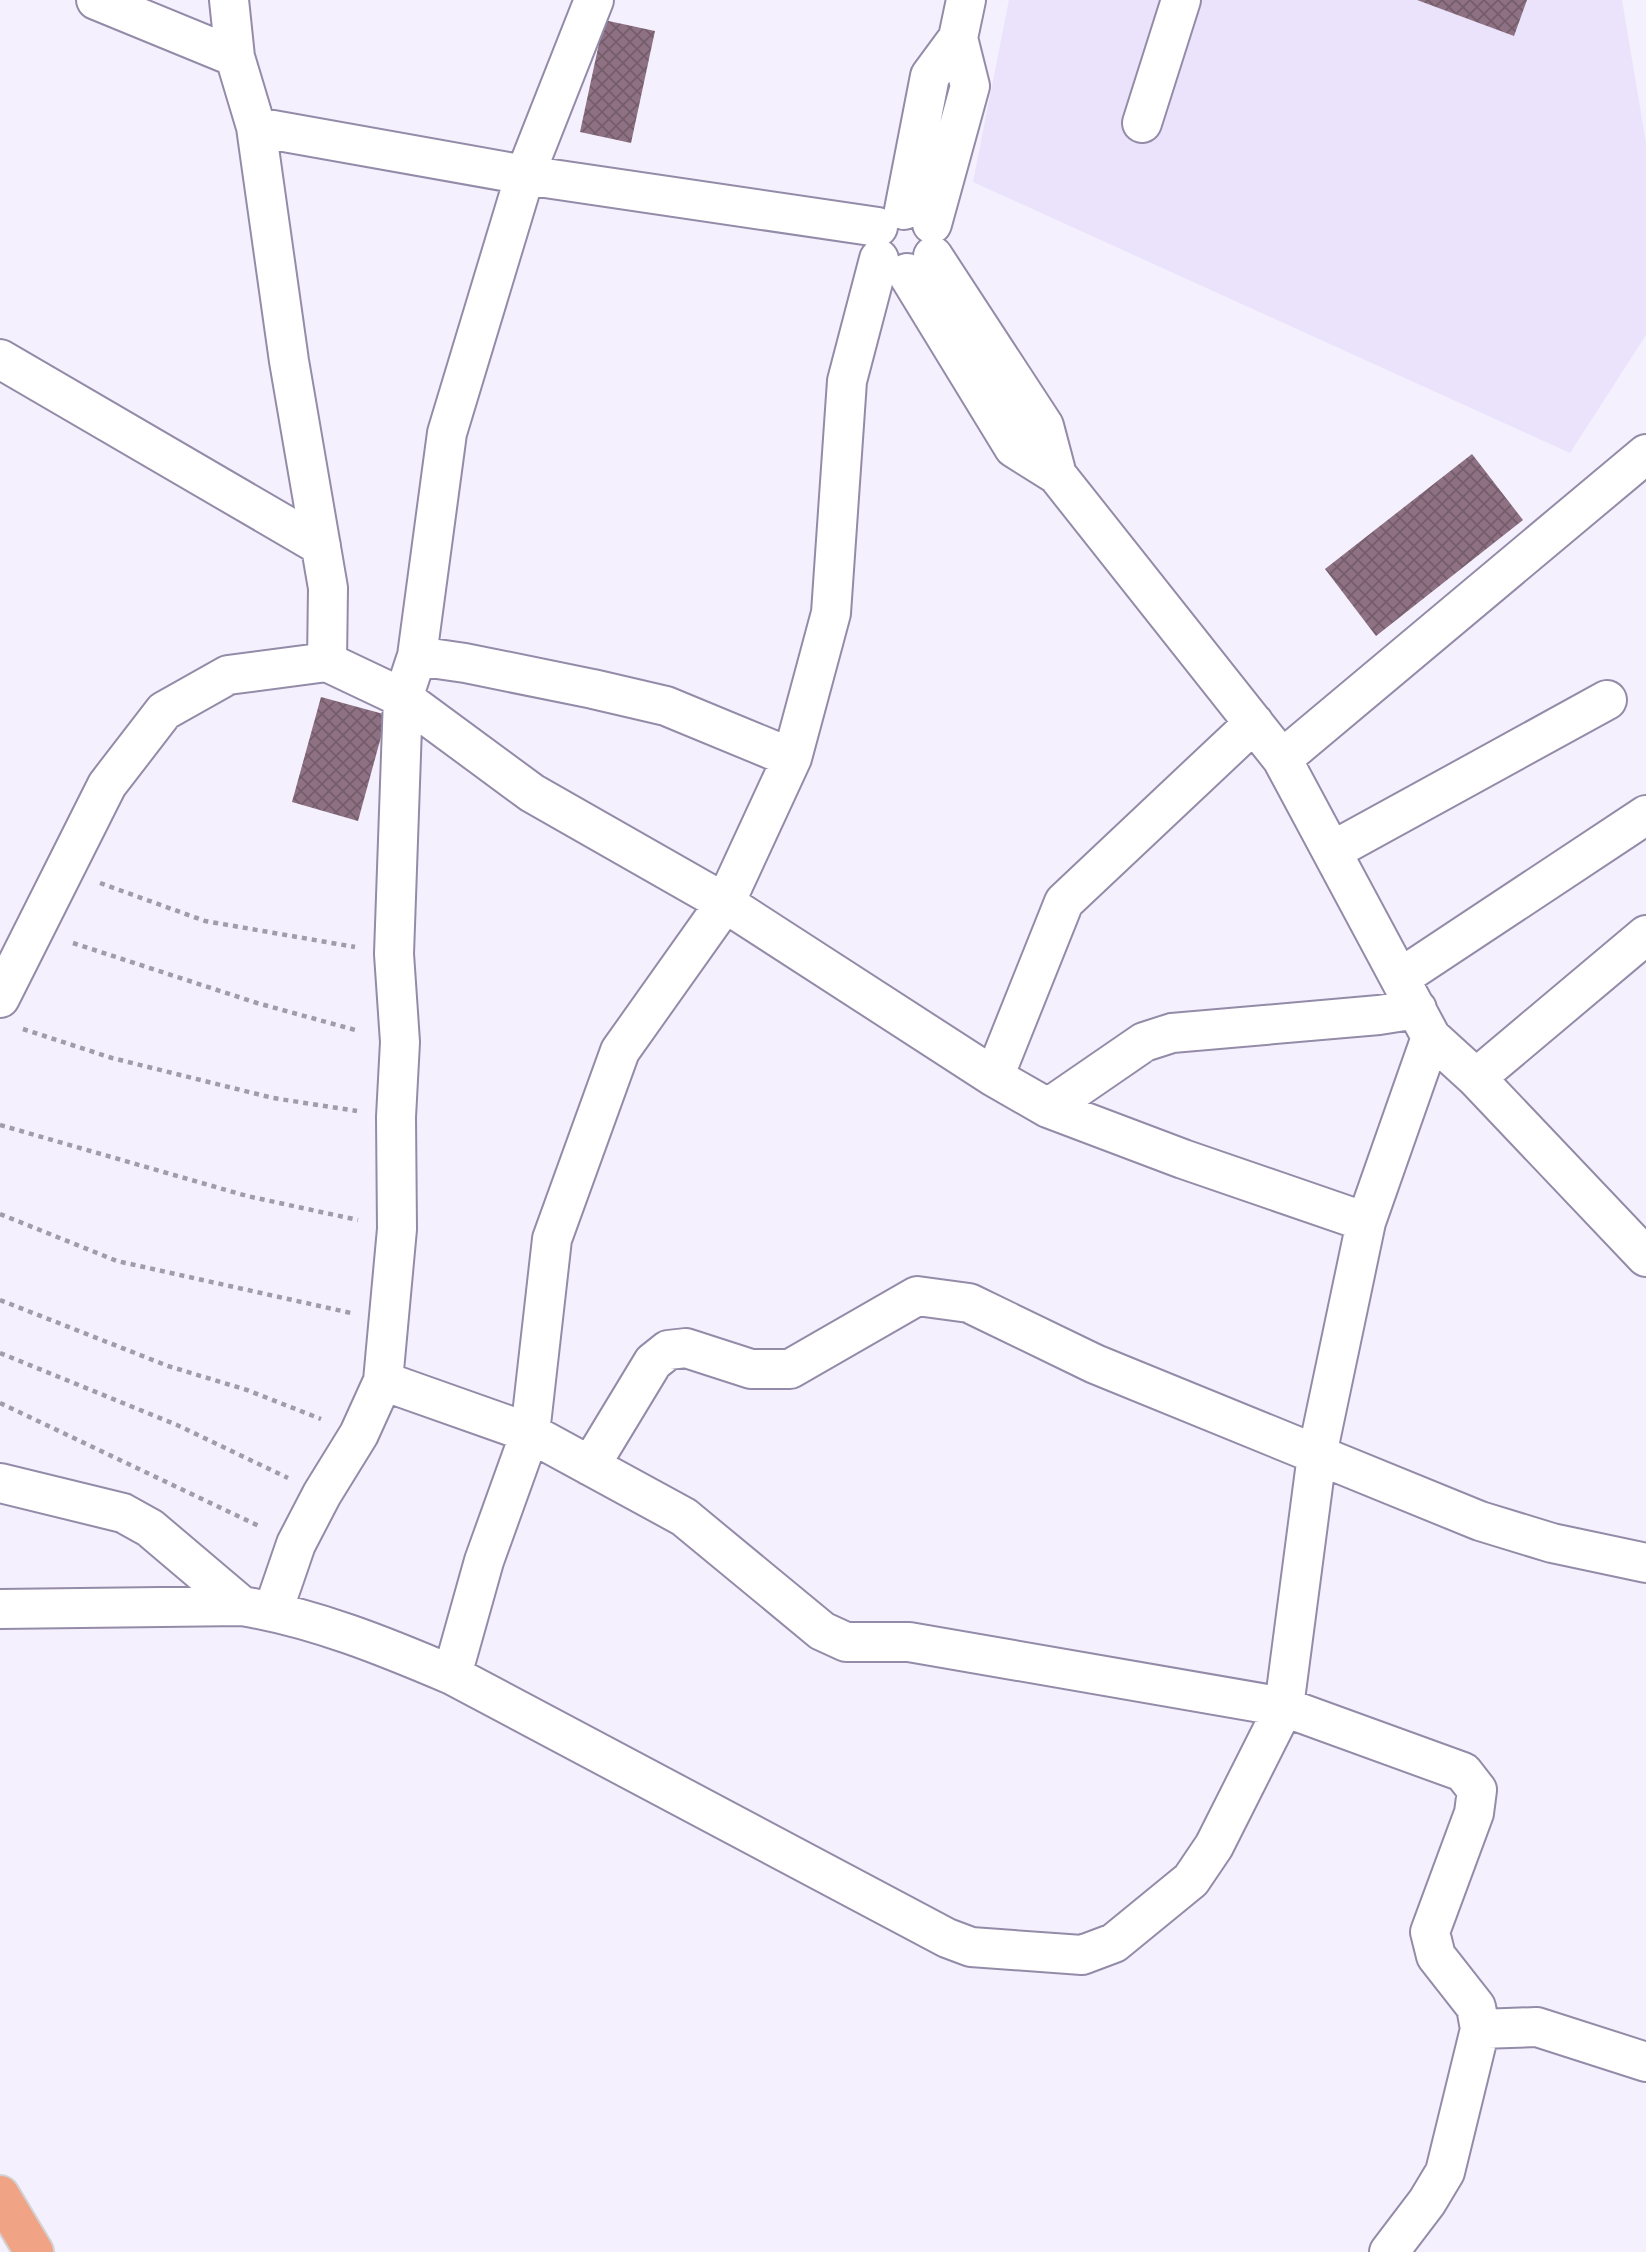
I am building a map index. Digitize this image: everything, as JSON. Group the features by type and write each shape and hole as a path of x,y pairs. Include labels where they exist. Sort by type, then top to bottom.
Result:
{"main road":[{"path":"0,2194 34,2252"}],"street":[{"path":"96,0 235,57"},
{"path":"229,0 235,57 256,127 289,361 328,588 327,663"},
{"path":"257,1608 296,1544 321,1494 359,1434 383,1381 397,1229 396,1118 400,1042 394,954 402,698 417,656 447,433 525,175 594,0"},
{"path":"452,1675 484,1561 530,1433 552,1239 620,1051 725,903 792,758 831,613 847,381 905,242 929,76 958,38 966,0"},
{"path":"1142,123 1181,0"},
{"path":"256,127 905,242"},
{"path":"905,242 1014,448 1057,475 1282,759 1416,1008 1476,1077 1646,1257"},
{"path":"0,359 321,547"},
{"path":"1282,759 1646,454"},
{"path":"417,656 593,688 666,706 792,758"},
{"path":"6,1012 35,931 107,785 164,711 228,675 327,663 402,698 532,793 725,903 994,1077 1048,1108 1183,1159 1366,1222"},
{"path":"1332,851 1607,699"},
{"path":"994,1077 1064,902 1254,723"},
{"path":"1048,1108 1144,1042 1172,1034 1379,1015 1416,1008 1646,815"},
{"path":"1476,1077 1646,935"},
{"path":"0,1609 257,1608 367,1640 452,1675 947,1938 971,1947 1082,1955 1114,1944 1191,1880 1214,1846 1284,1707 1317,1455 1366,1222 1416,1008"},
{"path":"590,1466 653,1362 668,1350 686,1348 751,1369 790,1369 917,1296 969,1303 1096,1364 1480,1521 1552,1543 1646,1563"},
{"path":"383,1381 530,1433 684,1517 822,1631 846,1642 909,1642 1284,1707 1463,1772 1477,1790 1474,1813 1430,1932 1436,1956 1476,2007 1479,2029 1445,2172 1427,2202 1389,2252"},
{"path":"0,1483 123,1513 150,1528 257,1608"},
{"path":"1479,2029 1537,2027 1646,2062"}],"path":[{"path":"65,871 205,921 394,954"},
{"path":"35,931 257,1003 400,1042"},
{"path":"6,1012 112,1058 273,1098 396,1118"},
{"path":"0,1125 247,1196 397,1229"},
{"path":"0,1214 117,1261 390,1322"},
{"path":"0,1300 168,1366 247,1390 359,1434"},
{"path":"0,1353 177,1425 321,1494"},
{"path":"0,1403 296,1544"}],"shaded area":[{"path":"1009,0 1622,0 1646,143 1646,335 1570,453 973,182"}],"building":[{"path":"1417,0 1527,0 1514,36"},
{"path":"604,20 655,31 631,143 580,132"},
{"path":"1472,454 1523,520 1376,636 1325,569"},
{"path":"321,697 387,715 358,821 292,802"}]}
